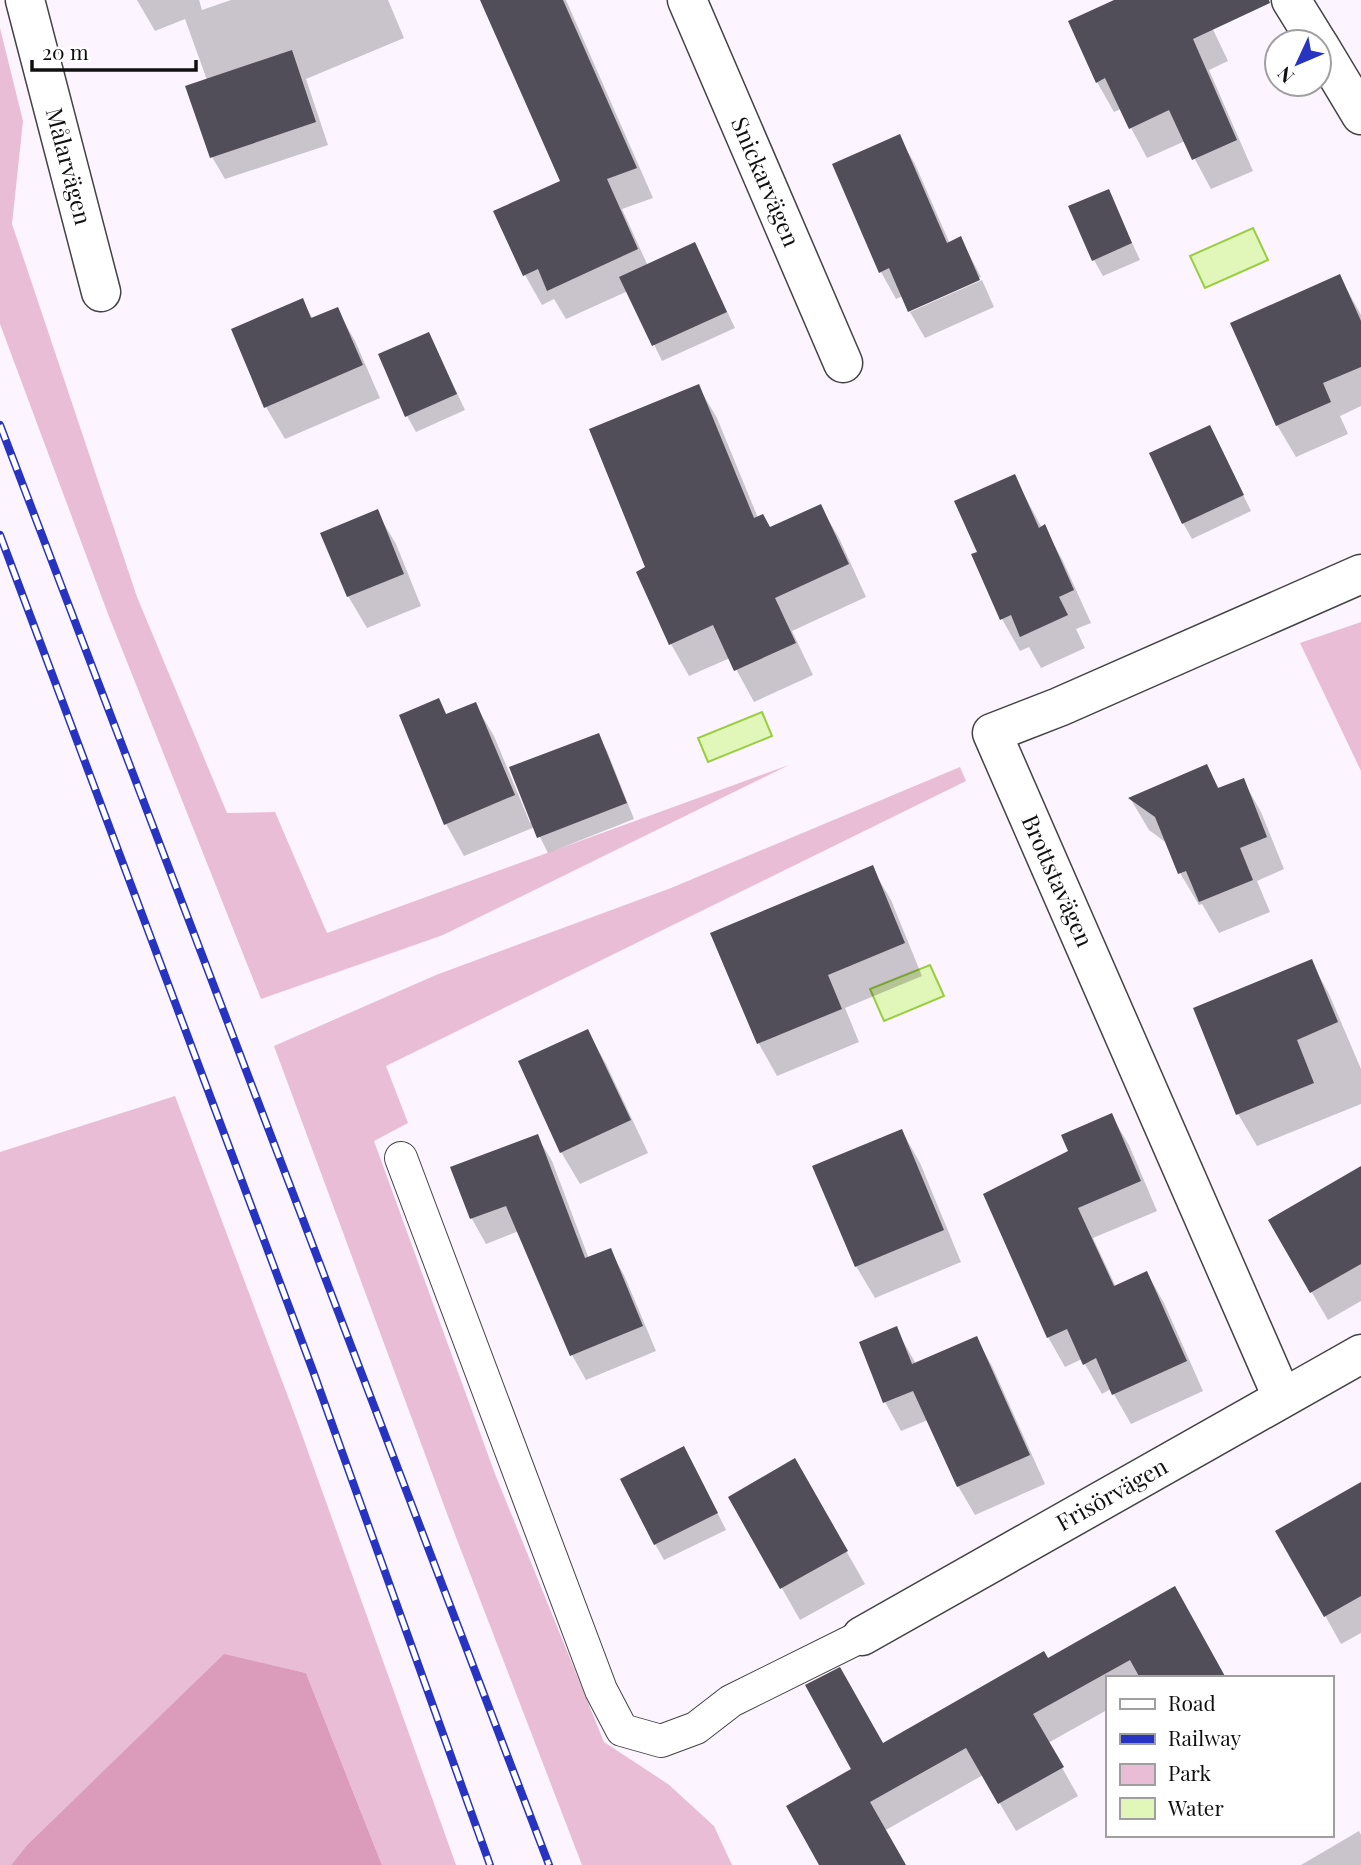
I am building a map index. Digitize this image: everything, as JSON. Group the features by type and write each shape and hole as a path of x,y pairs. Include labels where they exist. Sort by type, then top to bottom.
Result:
{"street":[{"name":"Målarvägen","path":"25,0 102,292"},
{"name":"Snickarvägen","path":"687,0 843,363"},
{"path":"1291,0 1308,28"},
{"path":"1333,69 1361,115"},
{"name":"Brottstavägen","path":"1282,1397 992,733 1059,707 1361,574"},
{"name":"Frisörvägen","path":"862,1636 1361,1354"}],"lane":[{"path":"401,1158 601,1690 622,1730 661,1741 696,1728 731,1700 862,1636"}],"green space":[{"path":"0,28 23,121 12,224 137,597 227,813 275,812 327,933 789,765 443,935 261,999 108,614 0,324"},
{"path":"1361,622 1361,771 1300,643"},
{"path":"960,767 966,781 386,1066 408,1123 374,1141 495,1474 604,1742 668,1784 714,1826 732,1865 582,1865 449,1519 274,1046 436,975 671,888"},
{"path":"175,1096 296,1418 456,1865 382,1865 306,1673 224,1655 27,1845 11,1865 0,1865 0,1152"}],"shaded area":[{"path":"224,1654 306,1673 382,1865 11,1865 27,1845"}],"water":[{"path":"1253,228 1268,260 1205,288 1190,256"},
{"path":"762,712 772,736 708,762 698,738"},
{"path":"930,965 944,996 884,1021 870,989"}],"building":[{"path":"480,0 563,0 637,168 607,179 638,249 547,291 538,269 523,276 493,211 560,181"},
{"path":"1114,0 1269,0 1270,3 1193,39 1237,140 1192,160 1169,110 1129,129 1105,78 1096,83 1068,21"},
{"path":"292,50 316,122 210,158 185,86"},
{"path":"900,134 947,243 961,236 980,280 908,312 889,268 879,273 832,164"},
{"path":"1109,189 1132,243 1092,261 1068,206"},
{"path":"695,242 727,312 652,346 619,277"},
{"path":"1340,274 1361,321 1361,367 1323,383 1331,402 1276,426 1230,323"},
{"path":"303,298 311,318 338,307 363,365 264,408 231,329"},
{"path":"429,332 457,394 405,417 378,354"},
{"path":"699,384 754,518 763,514 770,527 821,504 849,564 775,598 796,643 734,671 713,625 669,645 636,572 645,567 589,429"},
{"path":"1210,425 1244,495 1182,524 1149,453"},
{"path":"1015,474 1039,528 1045,524 1074,590 1059,597 1068,615 1020,637 1011,615 1000,620 971,554 977,552 954,501"},
{"path":"378,509 404,574 347,597 320,533"},
{"path":"439,698 446,714 476,702 515,795 444,825 399,715"},
{"path":"599,733 627,803 537,838 509,767"},
{"path":"1207,764 1218,788 1244,778 1267,837 1240,848 1253,880 1199,902 1186,871 1178,874 1155,817 1128,798"},
{"path":"873,865 905,943 828,975 842,1009 757,1044 710,933"},
{"path":"1312,959 1338,1022 1297,1040 1314,1083 1236,1115 1193,1008"},
{"path":"588,1029 631,1120 560,1153 518,1061"},
{"path":"1112,1113 1141,1181 1078,1208 1114,1286 1147,1271 1187,1361 1112,1395 1096,1358 1083,1365 1067,1329 1047,1338 983,1194 1068,1151 1061,1135"},
{"path":"902,1129 944,1230 855,1267 812,1166"},
{"path":"538,1134 585,1258 611,1248 643,1326 570,1356 506,1206 470,1219 450,1167"},
{"path":"1361,1166 1361,1264 1310,1293 1268,1220"},
{"path":"897,1326 912,1364 977,1336 1030,1455 957,1487 913,1391 883,1403 859,1342"},
{"path":"684,1446 718,1513 654,1545 620,1479"},
{"path":"795,1458 848,1551 780,1589 728,1497"},
{"path":"1361,1482 1361,1596 1324,1617 1275,1531"},
{"path":"1175,1586 1225,1676 1139,1676 1130,1660 1033,1714 1064,1767 998,1804 966,1748 870,1802 906,1865 819,1865 786,1806 851,1769 805,1685 840,1667 883,1743 1044,1651 1048,1658"}],"railway":[{"path":"0,425 549,1865"},
{"path":"0,535 313,1371 490,1865"}]}
